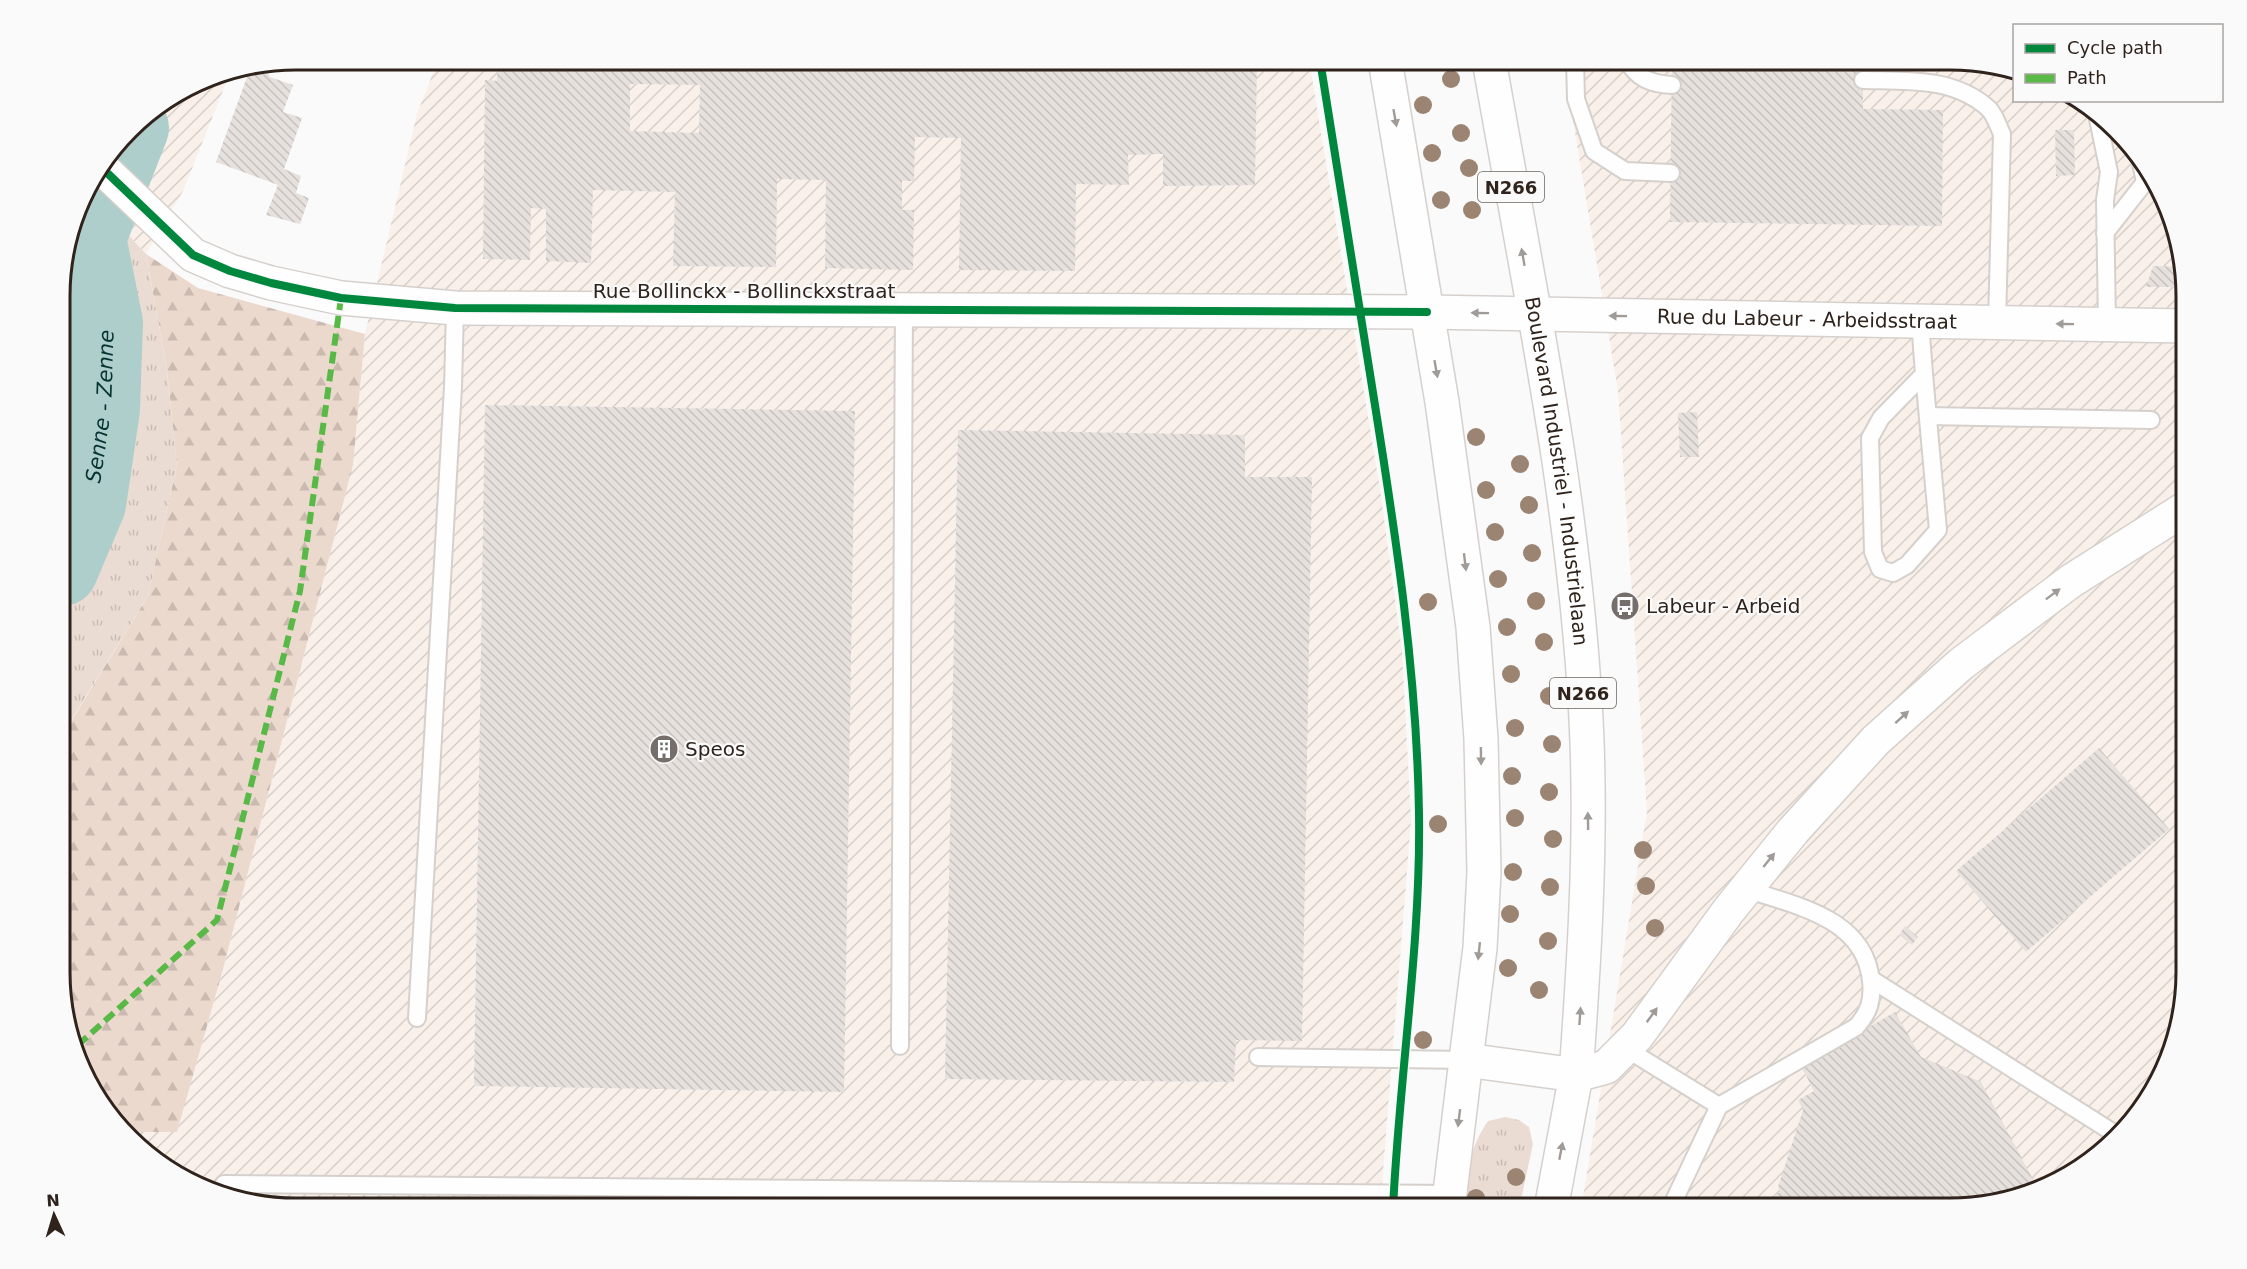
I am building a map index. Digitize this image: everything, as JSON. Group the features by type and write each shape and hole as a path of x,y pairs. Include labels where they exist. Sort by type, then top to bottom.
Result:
{"main road":[{"path":"1387,70 1458,506 1473,627 1481,739 1484,872 1480,948 1449,1198"},
{"name":"Boulevard Industriel - Industrielaan","path":"1491,70 1567,525 1578,620 1587,740 1589,871 1576,1074 1553,1198"},
{"name":"Rue Bollinckx - Bollinckxstraat","path":"107,173 193,255 230,271 271,283 341,298 455,308 904,308 1427,312"},
{"name":"Rue du Labeur - Arbeidsstraat","path":"1427,312 2176,326"},
{"path":"1466,1060 1576,1074 1606,1067 1637,1036 1746,889 1793,831 1876,740 1960,664 2071,581 2176,515"}],"lane":[{"path":"1575,70 1576,99 1594,151 1625,171 1671,173"},
{"path":"1632,70 1650,83 1672,85"},
{"path":"1863,80 1915,81 1958,88 1991,110 2002,134 1997,322"},
{"path":"2099,126 2109,172 2105,200 2107,325"},
{"path":"2105,233 2145,181"},
{"path":"417,1018 452,399 455,308"},
{"path":"900,1046 904,308"},
{"path":"1920,321 1938,530 1907,565 1893,573 1880,569 1873,552 1870,438 1881,418 1924,374"},
{"path":"1928,416 2151,420"},
{"path":"1675,1198 1719,1106 1856,1027 1869,1009 1871,979 1865,954 1847,930 1819,915 1746,889"},
{"path":"1871,979 2111,1131"},
{"path":"1625,1048 1719,1106"},
{"path":"1257,1058 1466,1060"},
{"path":"224,1184 1233,1198"}],"shaded area":[{"path":"434,70 1311,70 1380,489 1402,651 1411,821 1381,1198 281,1198 238,1191 196,1175 159,1152 137,1132 177,1132 222,973 353,465 365,334 417,114"},
{"path":"1565,70 1951,70 1980,72 2013,79 2013,102 2066,102 2088,117 2121,147 2146,183 2165,224 2176,281 2175,1002 2165,1045 2146,1086 2130,1110 2100,1143 2064,1168 2023,1187 1966,1198 1583,1198 1647,812 1618,391"},
{"path":"227,81 183,191 146,254 94,196 126,147 147,126 183,101"}],"green space":[{"path":"94,197 146,254 167,369 177,465 148,596 70,722 70,296 72,267 78,238"},
{"path":"146,254 198,288 365,334 353,465 222,973 177,1132 137,1132 117,1110 94,1073 82,1045 72,1002 70,723 148,596 177,465 167,369"},
{"path":"1505,1117 1519,1120 1529,1127 1533,1144 1521,1198 1464,1198 1472,1152 1488,1121"}],"building":[{"path":"498,70 1257,70 1255,185 1163,186 1163,154 1128,155 1129,185 1076,184 1075,271 959,270 961,138 915,137 914,181 902,181 902,210 914,210 913,270 825,268 826,180 777,179 776,267 673,266 675,192 593,190 591,263 546,261 546,209 531,208 530,260 483,259 485,80 497,81","holes":["630,84 700,85 699,133 630,131"]},
{"path":"1672,70 1863,70 1863,109 1943,110 1942,226 1670,222"},
{"path":"267,72 270,77 293,85 283,112 302,118 284,169 301,176 296,193 309,198 300,224 266,215 278,185 216,162 247,76"},
{"path":"2055,130 2074,130 2075,175 2056,176"},
{"path":"2153,266 2175,267 2176,287 2146,287"},
{"name":"Speos","path":"485,405 855,411 844,1092 474,1086"},
{"path":"1697,412 1699,457 1680,457 1678,413"},
{"path":"958,430 1245,435 1245,477 1312,477 1302,1041 1236,1040 1234,1082 945,1079"},
{"path":"2099,748 2169,829 2026,952 1956,871"},
{"path":"1905,926 1918,937 1912,945 1899,935"},
{"path":"1895,1012 1921,1057 1981,1082 2034,1182 2009,1191 1966,1198 1769,1198 1780,1192 1778,1187 1803,1110 1798,1100 1814,1091 1801,1066"}],"waterway":[{"name":"Senne - Zenne","path":"70,551 90,504 104,409 107,323 90,238 125,148"}],"marked path":[{"path":"81,1042 217,920 300,591 341,298"}],"cycle path":[{"path":"1322,70 1390,502 1404,606 1414,710 1419,814 1417,913 1394,1198"},
{"path":"107,173 193,255 230,271 271,283 341,298 455,308 1427,312"}],"place":[{"name":"Labeur - Arbeid","path":"1625,606"},
{"name":"Speos","path":"664,749"}]}
